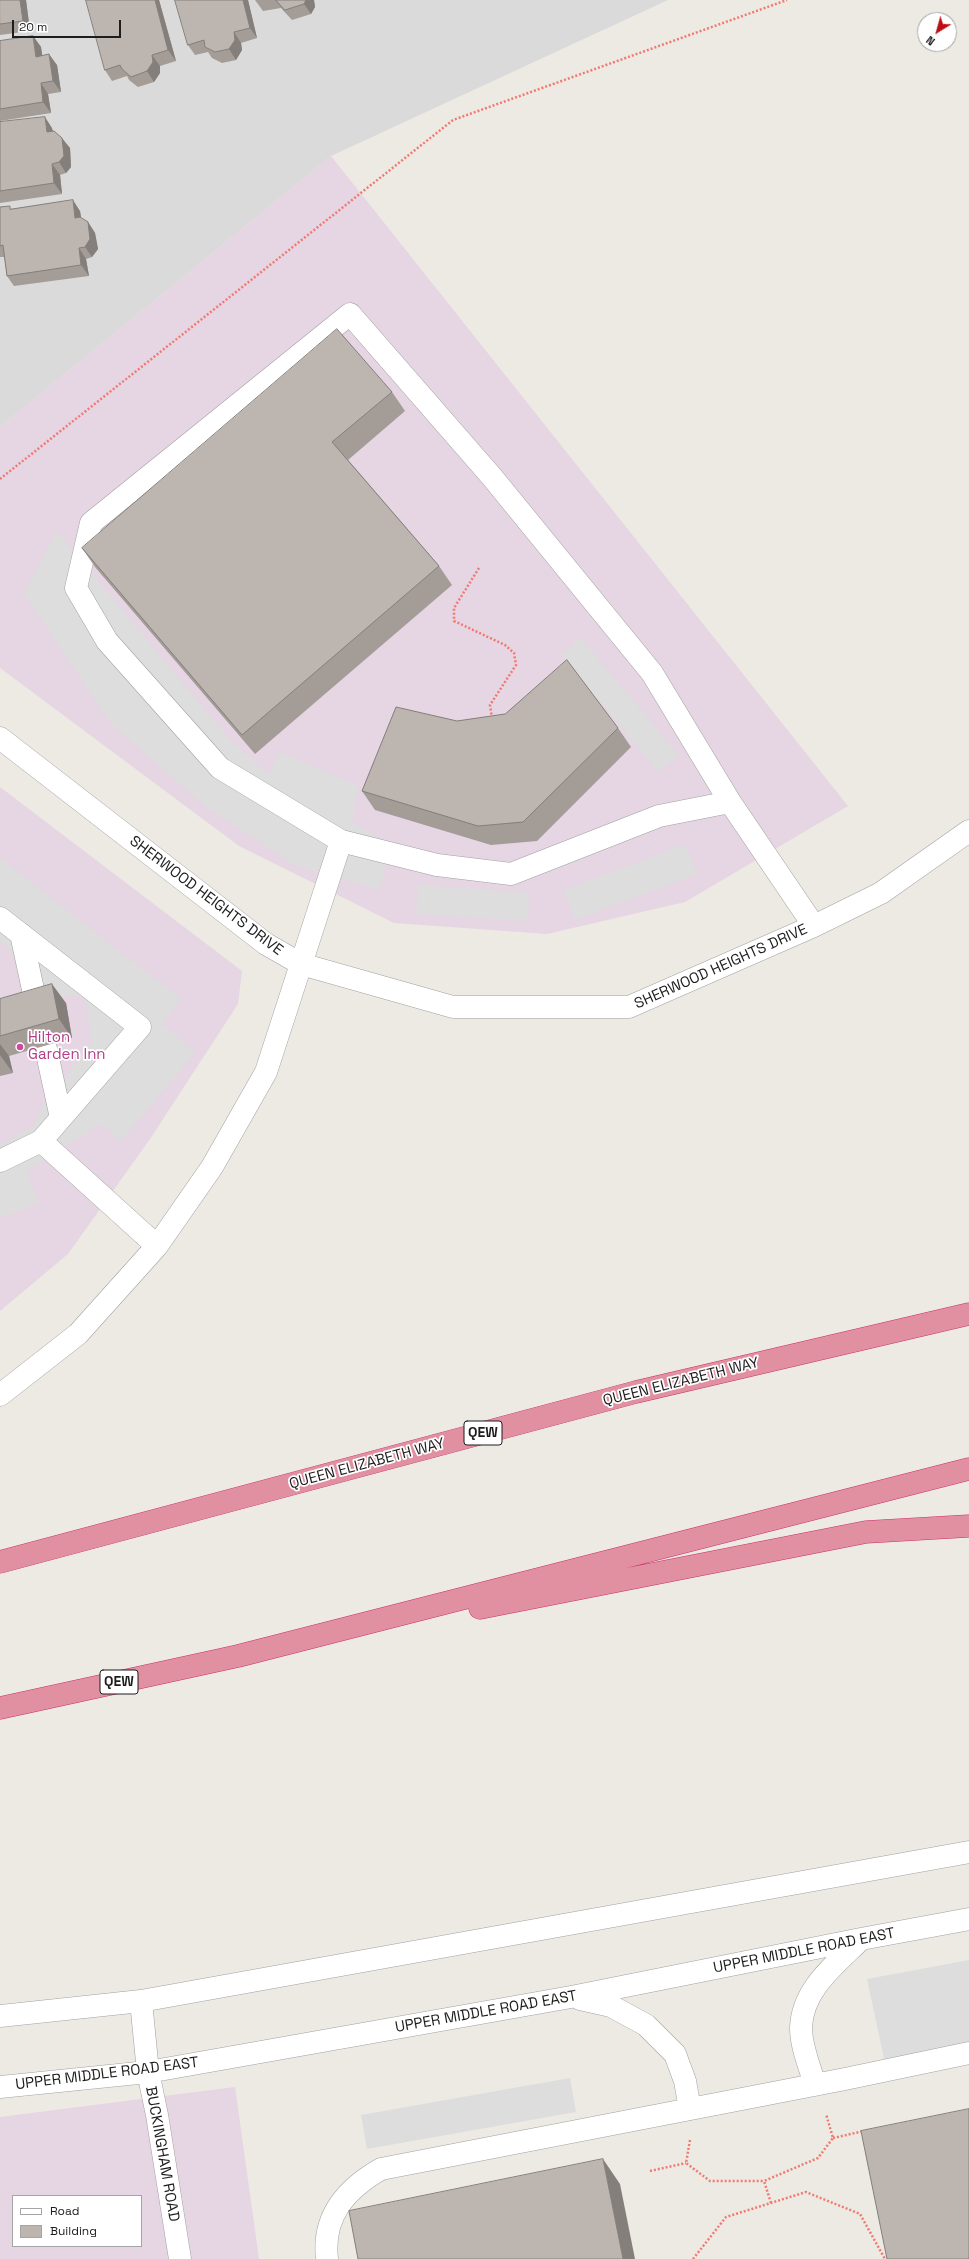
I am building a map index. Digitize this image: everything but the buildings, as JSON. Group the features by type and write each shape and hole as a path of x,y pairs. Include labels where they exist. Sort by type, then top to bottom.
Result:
{"highway":[{"name":"QUEEN ELIZABETH WAY","path":"0,1562 636,1392 969,1314"},
{"name":"QEW","path":"0,1708 238,1656 969,1469"},
{"path":"238,1656 866,1532 969,1526"}],"street":[{"path":"730,802 659,816 511,874 437,865 341,841 220,768 107,641 76,588 91,523 350,314 492,477 652,673 730,802 814,926"},
{"name":"SHERWOOD HEIGHTS DRIVE","path":"0,738 266,944 301,964 453,1007 629,1008 814,926 881,893 969,831"},
{"path":"0,1395 78,1334 158,1246 212,1167 266,1072 341,841"},
{"path":"0,918 140,1026 41,1141 0,1161"},
{"path":"20,934 37,1008"},
{"path":"46,1049 61,1118"},
{"path":"41,1141 158,1246"},
{"path":"0,2016 141,2001 969,1852"},
{"name":"UPPER MIDDLE ROAD EAST","path":"0,2087 148,2072 571,1998 861,1939 969,1919"},
{"path":"815,2085 801,2029 804,2008 813,1990 861,1939"},
{"path":"571,1998 610,2006 646,2025 675,2054 685,2081 690,2109"},
{"name":"BUCKINGHAM ROAD","path":"141,2001 148,2072 157,2115 180,2259"},
{"path":"327,2259 325,2244 331,2220 343,2198 360,2181 381,2169 815,2085 969,2053"}],"path":[{"path":"0,479 452,120 787,0"},
{"path":"479,568 454,608 454,621 505,645 514,652 516,665 490,705 492,721"},
{"path":"824,2109 833,2138"},
{"path":"650,2171 686,2163 710,2181 764,2181 818,2158 833,2138 868,2130"},
{"path":"686,2163 691,2135"},
{"path":"764,2181 771,2203"},
{"path":"693,2259 726,2217 806,2192 860,2214 885,2259"}],"shaded area":[{"path":"0,0 668,0 331,156 0,427"},
{"path":"331,156 848,806 685,902 547,934 394,923 239,846 0,668 0,427"},
{"path":"57,531 230,740 268,774 280,752 358,786 352,823 390,843 380,890 298,867 206,807 111,724 24,593"},
{"path":"581,638 679,755 658,772 561,655"},
{"path":"0,787 242,971 238,1004 150,1139 68,1254 0,1311"},
{"path":"685,844 697,874 575,920 564,890"},
{"path":"0,858 182,1000 162,1024 196,1052 121,1141 101,1124 27,1171 39,1203 0,1218 0,1144 32,1127 44,1105 92,1042 84,996 26,996 10,950 0,940"},
{"path":"418,885 529,893 528,921 416,914"},
{"path":"969,1960 969,2048 886,2068 867,1979"},
{"path":"570,2078 576,2112 367,2149 361,2115"},
{"path":"235,2087 259,2259 0,2259 0,2117"}],"place":[{"name":"Hilton Garden Inn","path":"20,1047"}]}
